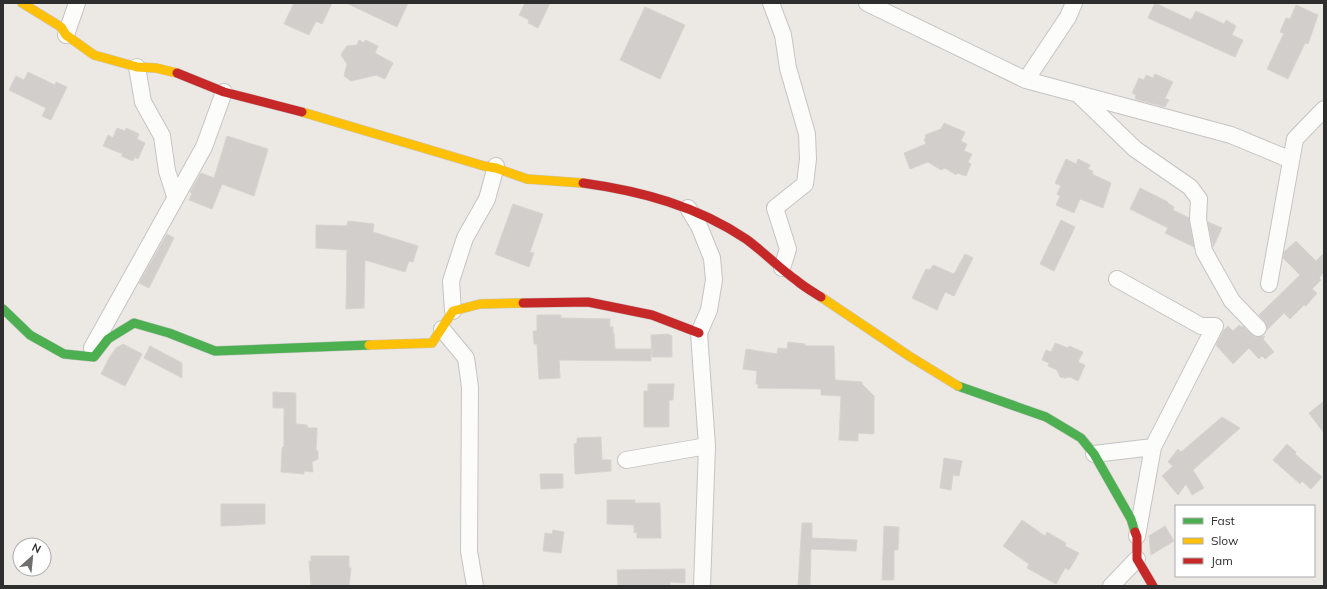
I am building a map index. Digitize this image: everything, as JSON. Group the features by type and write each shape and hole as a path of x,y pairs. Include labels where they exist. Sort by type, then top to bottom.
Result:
{"street":[{"path":"22,3 61,27 66,35 94,56 137,67 156,68 185,75 224,92 326,118 484,166 496,166 527,179 576,182 623,188 655,195 726,225 782,268 795,280 954,384 1046,417 1081,438 1094,454 1131,520 1137,537"},
{"path":"66,35 77,3"},
{"path":"771,3 783,34 788,68 807,134 808,159 805,184 775,208 788,249 782,268"},
{"path":"867,3 1026,80 1231,135 1292,160"},
{"path":"1026,80 1068,17 1074,3"},
{"path":"137,67 143,102 162,136 167,171 175,196"},
{"path":"87,356 175,196 204,147 224,92"},
{"path":"1077,93 1135,149 1190,187 1198,199 1198,219 1204,251 1232,301 1258,328"},
{"path":"1269,284 1295,139 1324,109"},
{"path":"3,309 30,335 64,354 94,358 108,339 134,323 215,351 432,343 453,311 451,280 465,238 487,199 496,166"},
{"path":"688,208 699,226 712,258 714,280 709,310 699,333 707,446 702,586"},
{"path":"1116,278 1201,326 1216,326 1153,447 1137,537 1137,559 1153,586"},
{"path":"453,311 480,304 588,302 652,315 699,333"},
{"path":"442,329 466,358 469,380 469,551 475,586"},
{"path":"626,460 707,446"},
{"path":"1094,454 1153,447"},
{"path":"1111,586 1137,559"}],"building":[{"path":"294,3 332,3 322,24 316,21 309,35 284,24"},
{"path":"346,3 408,3 397,27"},
{"path":"525,3 550,3 538,28 528,23 529,20 519,15"},
{"path":"1155,3 1191,20 1196,11 1224,24 1226,20 1236,26 1232,35 1243,40 1235,57 1148,18"},
{"path":"1296,5 1318,15 1308,44 1305,43 1288,79 1267,69 1284,33 1280,32 1286,18 1290,19"},
{"path":"645,7 685,25 660,79 620,60"},
{"path":"359,40 364,43 365,40 378,46 375,53 393,63 385,79 376,75 351,81 344,76 347,64 341,55 347,46 357,45"},
{"path":"28,72 55,85 56,82 67,87 51,120 42,116 46,108 9,90 16,76 24,80"},
{"path":"1155,74 1173,82 1165,98 1169,100 1165,107 1135,99 1136,95 1132,93 1139,78 1144,80 1146,75 1153,78"},
{"path":"944,123 965,132 961,141 967,144 964,151 972,154 968,162 971,164 966,176 957,173 956,175 945,168 941,170 928,162 910,169 904,153 926,144 924,139 926,138 925,135 941,129"},
{"path":"117,128 125,131 126,128 139,134 137,139 145,143 138,159 135,157 133,161 121,156 123,154 103,146 108,135 113,138"},
{"path":"227,136 268,149 254,196 222,184 212,209 189,200 192,193 190,192 201,173 214,178"},
{"path":"1066,159 1076,164 1078,159 1090,165 1088,169 1093,171 1092,173 1094,175 1111,183 1103,208 1080,199 1074,213 1056,205 1060,196 1057,194 1061,186 1055,183"},
{"path":"1140,188 1168,202 1174,207 1173,210 1189,218 1194,247 1165,233 1168,228 1130,209"},
{"path":"513,204 543,214 530,252 534,253 529,267 495,254"},
{"path":"1061,220 1075,227 1054,271 1040,264"},
{"path":"348,221 374,224 373,232 418,246 413,262 409,261 405,272 365,260 364,308 346,309 347,250 316,248 316,225 347,226"},
{"path":"1208,222 1222,228 1213,247"},
{"path":"167,234 174,238 149,288 139,283"},
{"path":"1296,241 1316,261 1324,253 1324,272 1319,278 1321,280 1312,289 1317,293 1306,306 1304,305 1290,319 1284,313 1267,330 1265,322 1259,315 1300,275 1283,258 1284,252"},
{"path":"965,254 973,258 954,296 945,292 937,310 912,298 926,269 930,270 933,265 954,274"},
{"path":"537,315 561,315 561,318 610,319 610,327 613,327 614,333 615,349 651,349 651,361 559,360 560,378 539,379 537,344 534,344 533,331 537,331"},
{"path":"1239,325 1241,327 1243,326 1255,337 1265,337 1263,339 1274,352 1265,359 1262,356 1259,359 1249,348 1233,364 1216,345 1223,331 1228,326 1233,331"},
{"path":"668,334 672,336 672,357 652,357 651,335"},
{"path":"788,342 805,344 805,346 834,346 835,380 862,382 862,384 874,396 874,434 858,433 858,441 839,440 841,396 821,395 821,389 758,388 758,384 756,384 757,371 743,369 746,349 777,354 778,348 787,349"},
{"path":"1055,343 1068,348 1069,346 1083,352 1078,362 1085,365 1078,381 1070,377 1060,377 1057,370 1048,366 1049,363 1042,360 1046,350 1051,352"},
{"path":"123,344 142,354 125,386 101,374 116,348"},
{"path":"150,346 182,363 182,378 144,358"},
{"path":"648,384 674,384 673,400 669,400 669,427 644,427 644,391 648,391"},
{"path":"273,392 296,393 296,424 307,425 308,428 317,428 316,450 318,451 318,459 312,462 313,472 304,471 304,474 281,472 282,448 284,446 284,408 273,408"},
{"path":"1324,401 1324,433 1309,413"},
{"path":"1222,417 1240,428 1193,470 1204,488 1192,495 1186,484 1178,495 1162,476 1173,466 1168,462 1178,449 1181,452"},
{"path":"601,437 602,460 611,460 611,471 575,474 574,444 577,443 577,438"},
{"path":"1287,444 1296,452 1295,454 1322,477 1311,489 1302,481 1300,484 1273,460"},
{"path":"944,458 962,461 959,476 953,475 951,490 940,488"},
{"path":"540,474 563,474 563,488 541,489"},
{"path":"607,500 635,500 635,503 660,503 661,538 637,538 637,532 634,533 634,525 607,524"},
{"path":"221,504 265,504 265,524 221,526"},
{"path":"1022,520 1045,536 1047,532 1066,543 1065,546 1079,553 1069,570 1065,568 1056,584 1027,568 1029,564 1003,546"},
{"path":"802,523 812,523 812,538 857,540 856,551 811,549 810,586 798,586"},
{"path":"884,526 899,527 898,550 894,550 894,580 882,580"},
{"path":"1165,526 1174,541 1151,555 1149,536"},
{"path":"553,530 564,532 561,553 543,551 545,533 552,534"},
{"path":"311,556 349,556 349,568 351,568 349,586 311,586 309,561 311,561"},
{"path":"685,569 685,583 670,582 670,586 618,585 617,570"}],"traffic: fast":[{"path":"3,309 30,335 64,354 94,357 108,339 134,323 169,333 215,351 369,345"},
{"path":"958,386 1046,417 1081,438 1094,454 1131,519 1135,532"}],"traffic: slow":[{"path":"22,3 61,27 66,35 94,55 137,67 156,68 177,73"},
{"path":"302,112 484,166 496,168 527,179 583,183"},
{"path":"821,297 909,356 958,386"},
{"path":"369,345 432,343 453,311 480,304 523,303"}],"traffic: jam":[{"path":"177,73 224,92 302,112"},
{"path":"583,183 626,190 668,202 708,217 746,239 805,287 821,297"},
{"path":"523,303 588,302 652,315 699,333"},
{"path":"1135,532 1137,537 1137,559 1153,586"}]}
